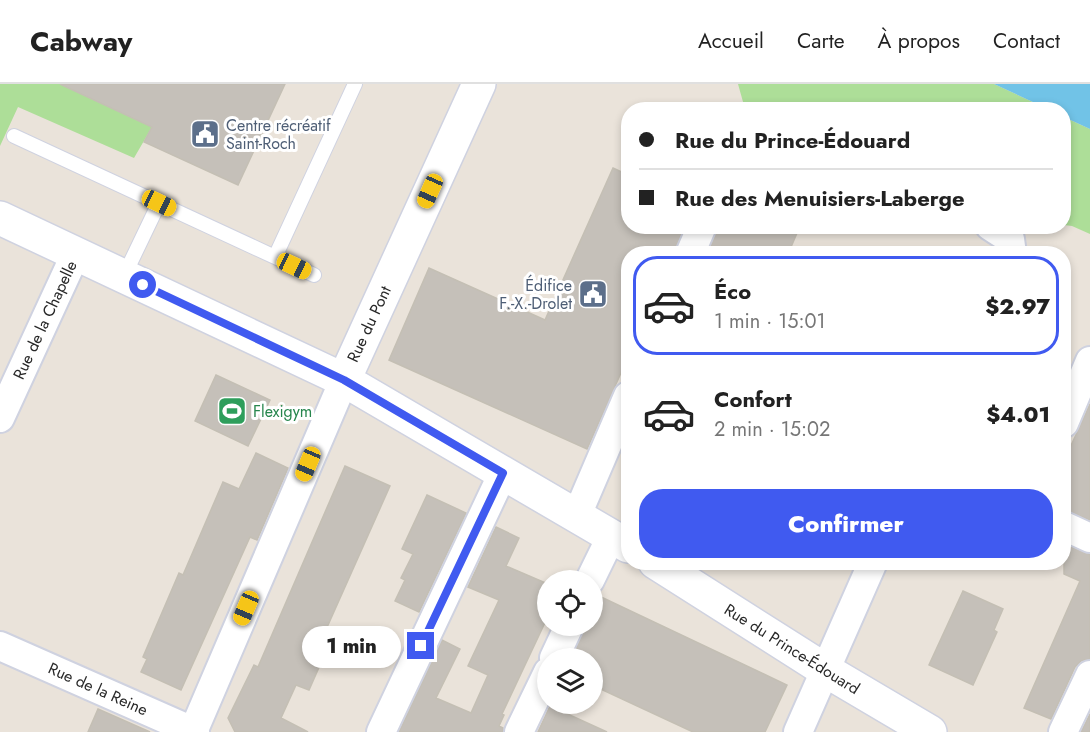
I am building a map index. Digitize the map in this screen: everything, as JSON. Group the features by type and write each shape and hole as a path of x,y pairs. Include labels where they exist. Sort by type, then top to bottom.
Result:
{"street":[{"name":"Rue du Pont","path":"194,732 344,380 479,84"},
{"path":"0,218 344,380 620,540 598,570"},
{"path":"1002,234 1010,239 1011,246"},
{"name":"Rue de la Chapelle","path":"0,418 76,253"},
{"path":"1071,400 1079,374"},
{"path":"577,515 621,412"},
{"path":"381,732 503,473"},
{"path":"1071,529 1090,538"},
{"name":"Rue du Prince-Édouard","path":"668,570 825,670 930,732"},
{"path":"798,732 869,570"},
{"name":"Rue de la Reine","path":"0,646 194,732"},
{"path":"1063,732 1090,675"},
{"path":"519,732 537,695"}],"lane":[{"path":"275,257 356,84"},
{"path":"14,136 314,275"},
{"path":"124,276 159,203"}],"green space":[{"path":"0,84 72,84 152,127 134,158 18,107 0,146"},
{"path":"738,84 994,84 1033,102 743,102"},
{"path":"1071,120 1090,129 1090,234 1072,226"}],"water":[{"path":"994,84 1090,84 1090,129 1071,120 1071,102 1033,102"}],"building":[{"name":"Centre récréatif Saint-Roch","path":"60,84 285,84 238,185 144,142 152,127"},
{"name":"Édifice F.-X.-Drolet","path":"613,168 621,172 621,234 681,234 677,246 621,246 621,373 587,449 389,360 429,268 545,320"},
{"path":"715,234 797,234 791,246 711,246"},
{"name":"Flexigym","path":"216,375 270,400 248,446 195,421"},
{"path":"1090,404 1090,520 1071,513 1071,446"},
{"path":"256,453 288,468 257,540 250,537 181,690 141,672 147,659 143,657 179,573 183,575 223,482 239,489"},
{"path":"345,466 390,486 312,661 320,665 309,690 296,685 281,718 308,732 235,732 228,718 254,665 258,667"},
{"path":"427,495 466,513 419,612 395,601 405,580 401,578 413,554 402,549"},
{"path":"496,527 519,538 506,566 537,579 539,636 502,714 504,715 499,726 503,728 503,732 399,732 442,640 460,649 436,698 471,713 488,675 468,666 499,600 468,587"},
{"path":"1071,547 1090,554 1090,659 1081,661 1075,667 1051,719 1024,708 1080,581 1064,574 1064,570 1071,570"},
{"path":"963,591 1003,609 994,630 997,632 973,685 929,665"},
{"path":"603,598 787,685 765,732 693,732 603,690 603,648 576,648 581,636 603,636"},
{"path":"98,709 150,732 88,732"},
{"path":"546,714 568,714 607,732 538,732"},
{"path":"1090,714 1090,732 1081,732"}],"place":[{"name":"Centre récréatif Saint-Roch","path":"205,134"},
{"name":"Édifice F.-X.-Drolet","path":"593,294"},
{"name":"Flexigym","path":"232,411"}],"route":[{"path":"143,285 344,380 503,473 421,646"}]}
